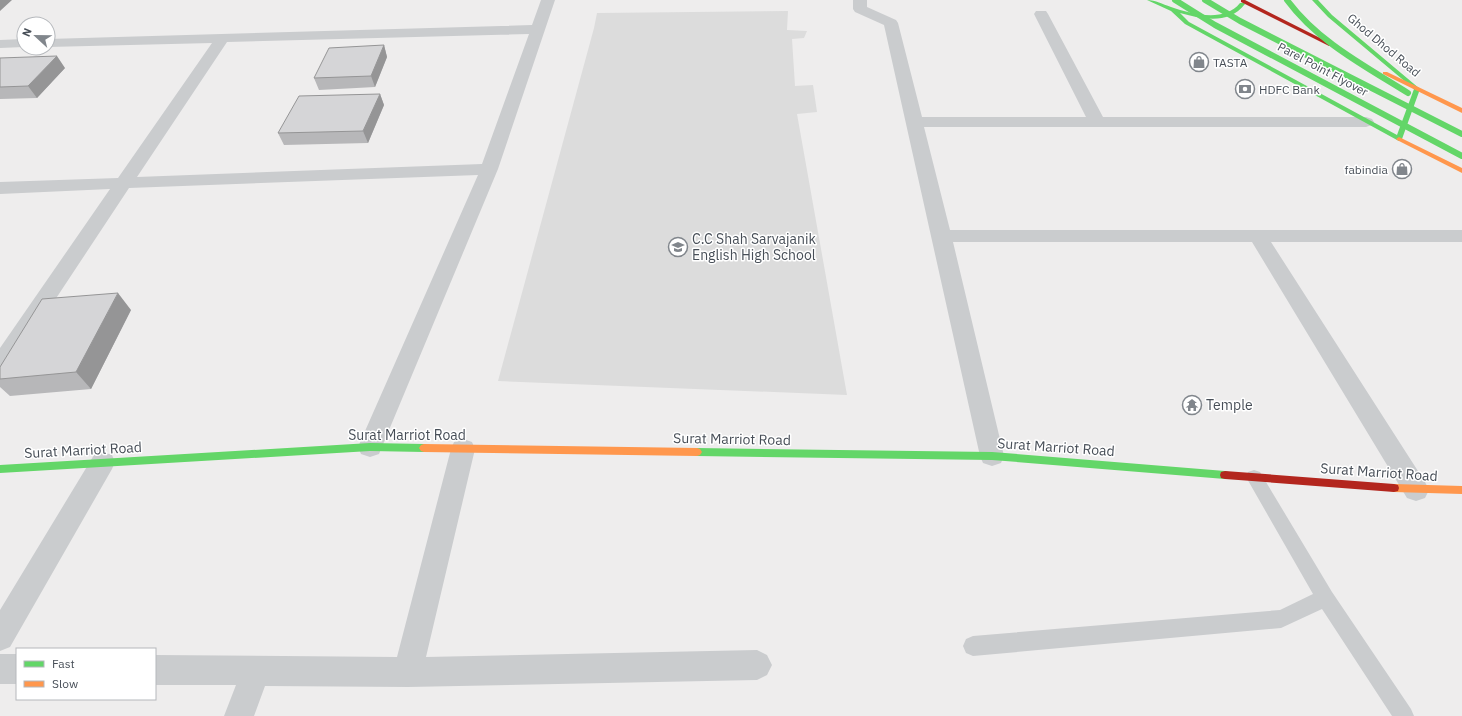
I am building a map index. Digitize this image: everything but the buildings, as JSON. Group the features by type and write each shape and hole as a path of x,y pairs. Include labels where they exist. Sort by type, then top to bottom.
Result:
{"main road":[{"path":"1150,0 1174,11 1203,16 1232,12 1240,8 1243,0 1417,89 1462,110"},
{"name":"Parel Point Flyover","path":"1175,0 1215,25 1462,156"},
{"name":"Parel Point Flyover","path":"1205,0 1240,21 1462,134"},
{"path":"1287,0 1289,7 1316,32 1462,128"},
{"name":"Ghod Dhod Road","path":"1315,0 1330,16 1417,89 1399,139"},
{"path":"1174,11 1187,23 1366,122 1462,171"},
{"name":"Surat Marriot Road","path":"0,469 370,447 992,456 1416,490 1462,490"}],"street":[{"path":"370,447 490,169 548,0"},
{"path":"860,0 860,9 891,23 942,236 992,456"},
{"path":"1041,14 1096,122"},
{"path":"56,42 224,36 539,29"},
{"path":"0,365 224,36"},
{"path":"0,44 16,43"},
{"path":"915,122 1366,122"},
{"path":"0,188 490,169"},
{"path":"942,236 1462,236"},
{"path":"1258,237 1416,490"},
{"path":"408,672 463,449"},
{"path":"0,636 103,462"},
{"path":"156,670 408,672 757,665"},
{"path":"0,669 16,669"},
{"path":"239,716 256,671"}],"lane":[{"path":"1254,477 1324,598 1404,716"},
{"path":"973,646 1281,619 1324,598"}],"shaded area":[{"name":"C.C Shah Sarvajanik English High School","path":"788,11 787,30 807,31 804,38 792,39 795,86 813,85 817,112 797,114 847,395 498,381 597,13"}],"traffic: fast":[{"path":"1150,0 1180,12 1217,17 1227,15 1237,10 1242,4"},
{"path":"1175,0 1215,25 1462,156"},
{"path":"1205,0 1240,21 1462,134"},
{"path":"1287,0 1297,14 1326,40 1342,52 1408,93"},
{"path":"1315,0 1330,16 1417,89 1399,139"},
{"path":"1174,11 1187,23 1399,139"},
{"path":"0,469 370,447 424,448"},
{"path":"697,452 992,456 1225,475"}],"traffic: slow":[{"path":"1385,73 1462,111"},
{"path":"1399,139 1462,171"},
{"path":"424,448 697,452"},
{"path":"1394,488 1462,490"}],"traffic: jam":[{"path":"1243,1 1331,45"},
{"path":"1225,475 1394,488"}],"place":[{"name":"TASTA","path":"1199,62"},
{"name":"HDFC Bank","path":"1245,89"},
{"name":"fabindia","path":"1402,169"},
{"name":"C.C Shah Sarvajanik English High School","path":"678,247"},
{"name":"Temple","path":"1192,405"}]}
